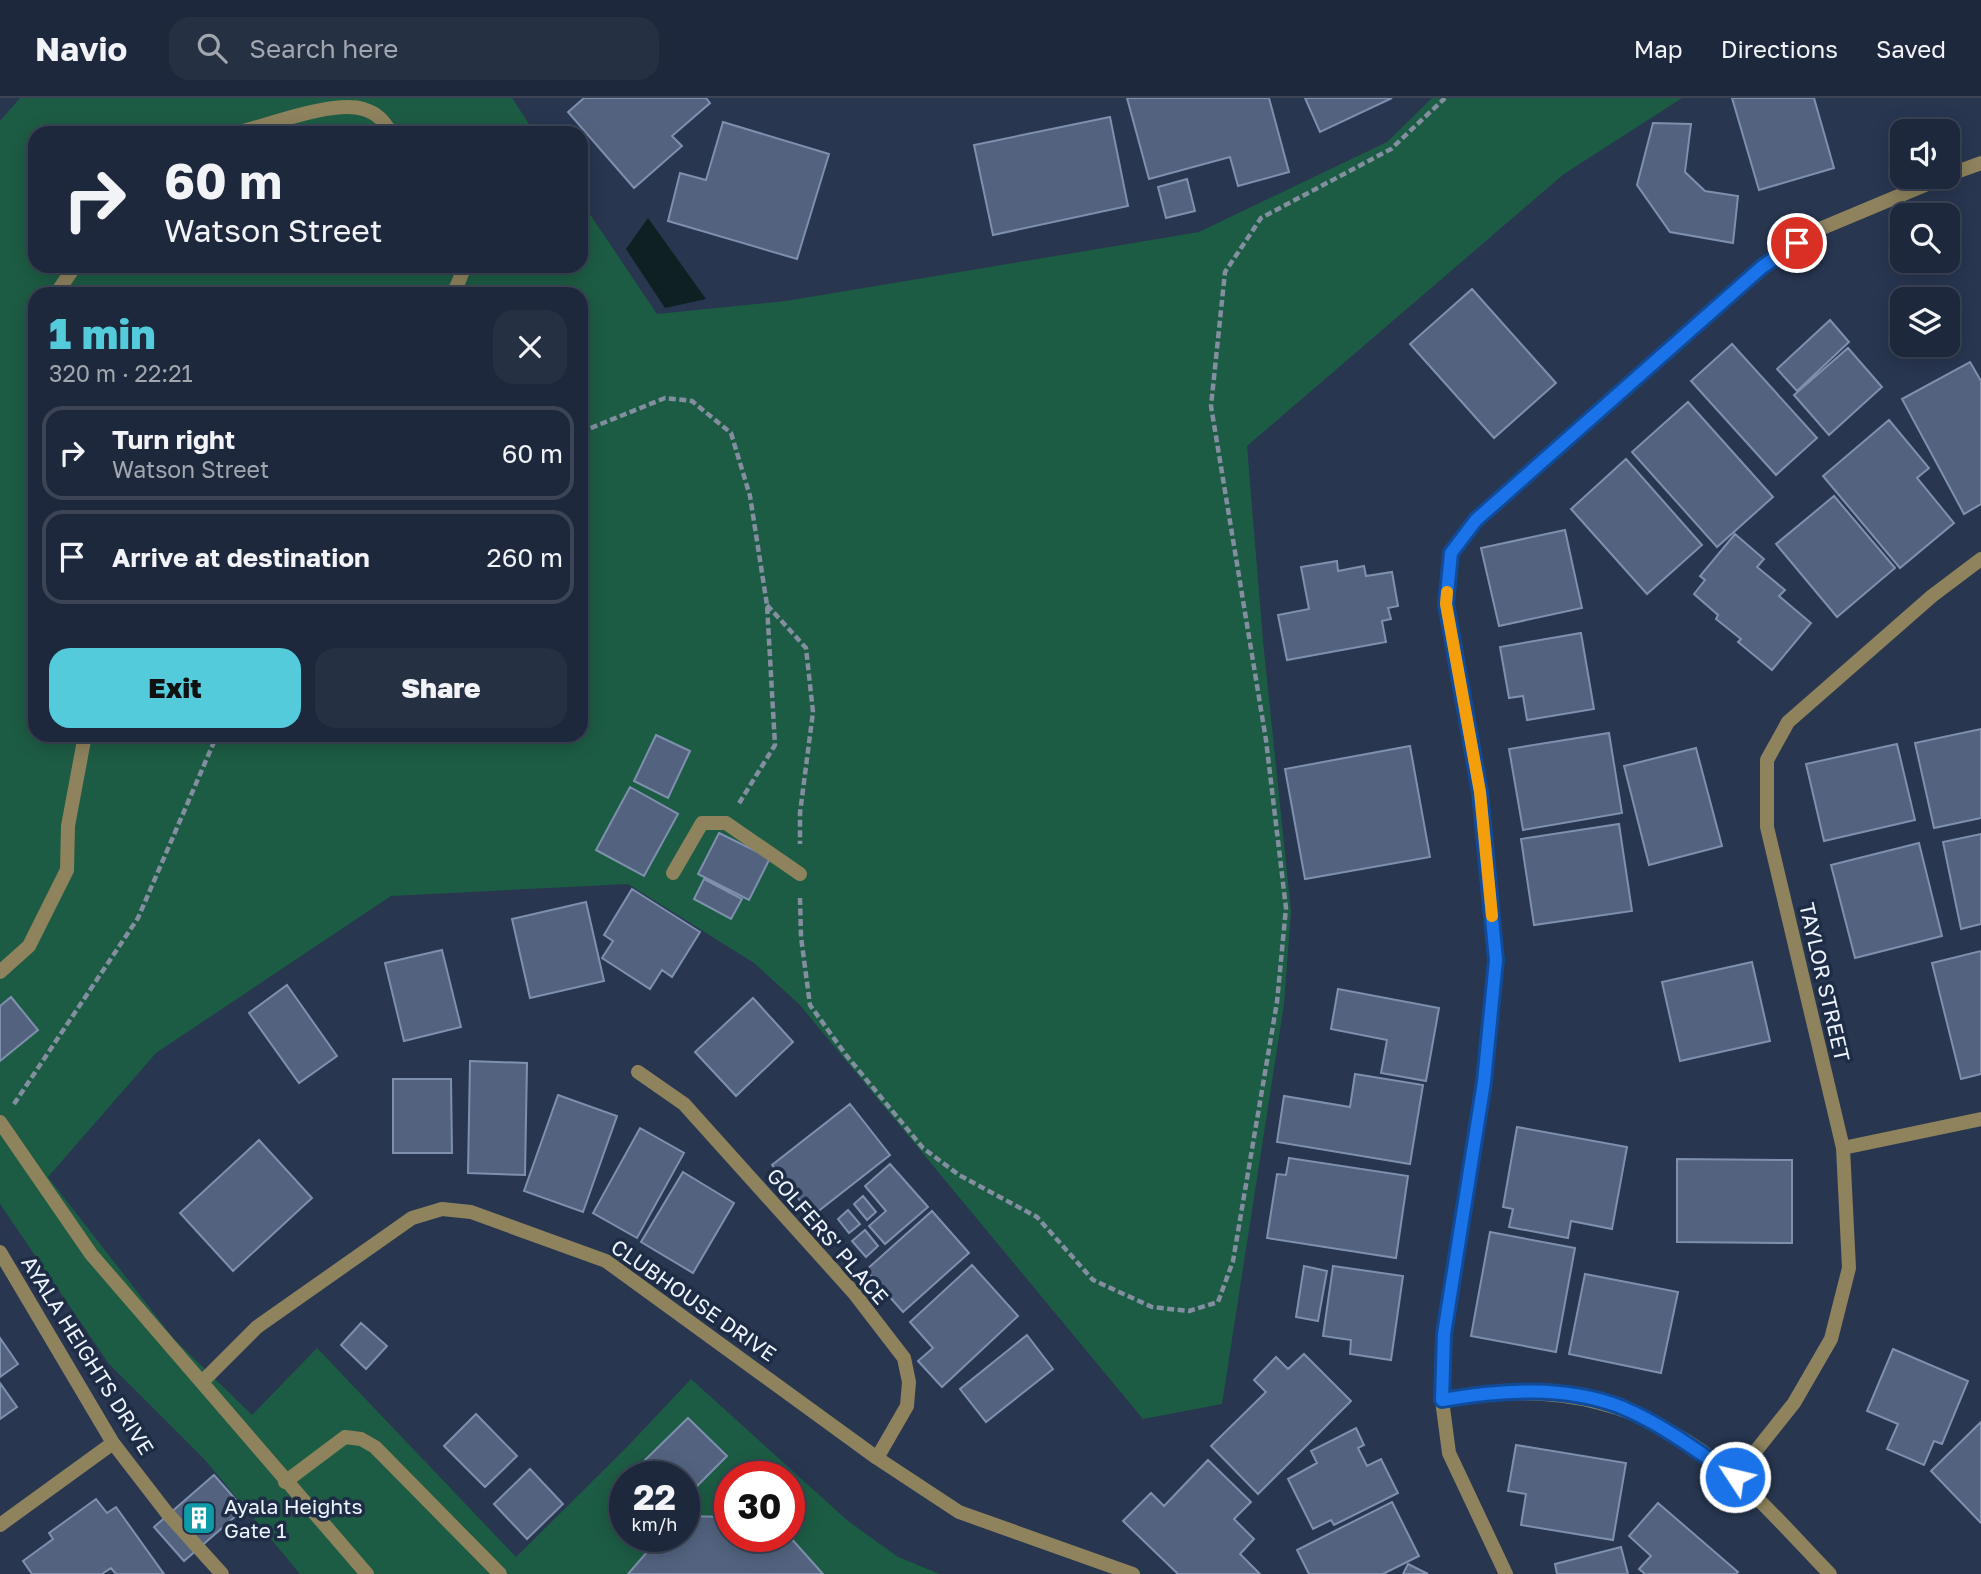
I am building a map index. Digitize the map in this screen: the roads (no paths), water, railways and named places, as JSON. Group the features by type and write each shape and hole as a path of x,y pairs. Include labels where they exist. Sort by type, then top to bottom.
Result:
{"street":[{"path":"264,126 340,107 363,109 382,118 387,126"},
{"path":"1960,171 1981,163"},
{"path":"1506,1574 1449,1453 1442,1400 1444,1334 1484,1082 1496,960 1480,792 1446,604 1451,553 1476,520 1762,267 1815,230 1914,189"},
{"name":"TAYLOR STREET","path":"1735,1477 1794,1404 1830,1339 1849,1268 1843,1148 1768,827 1767,760 1788,723 1932,596 1981,559"},
{"path":"0,972 29,946 67,870 68,826 84,742"},
{"path":"673,873 702,823 726,823 800,874"},
{"name":"GOLFERS' PLACE","path":"638,1072 684,1104 854,1293 904,1358 909,1382 907,1406 877,1458"},
{"path":"1843,1148 1981,1119"},
{"path":"0,1122 91,1254 367,1574"},
{"name":"CLUBHOUSE DRIVE","path":"202,1382 257,1327 412,1218 442,1209 471,1212 606,1261 877,1458 959,1512 1133,1574"},
{"name":"AYALA HEIGHTS DRIVE","path":"0,1252 113,1443 167,1513 222,1574"},
{"path":"1442,1400 1501,1392 1538,1391 1581,1396 1621,1407 1682,1440 1735,1477 1830,1574"},
{"path":"285,1482 345,1437 361,1439 375,1447 500,1574"},
{"path":"0,1525 113,1443"}],"place":[{"name":"Ayala Heights Gate 1","path":"199,1518"}]}
